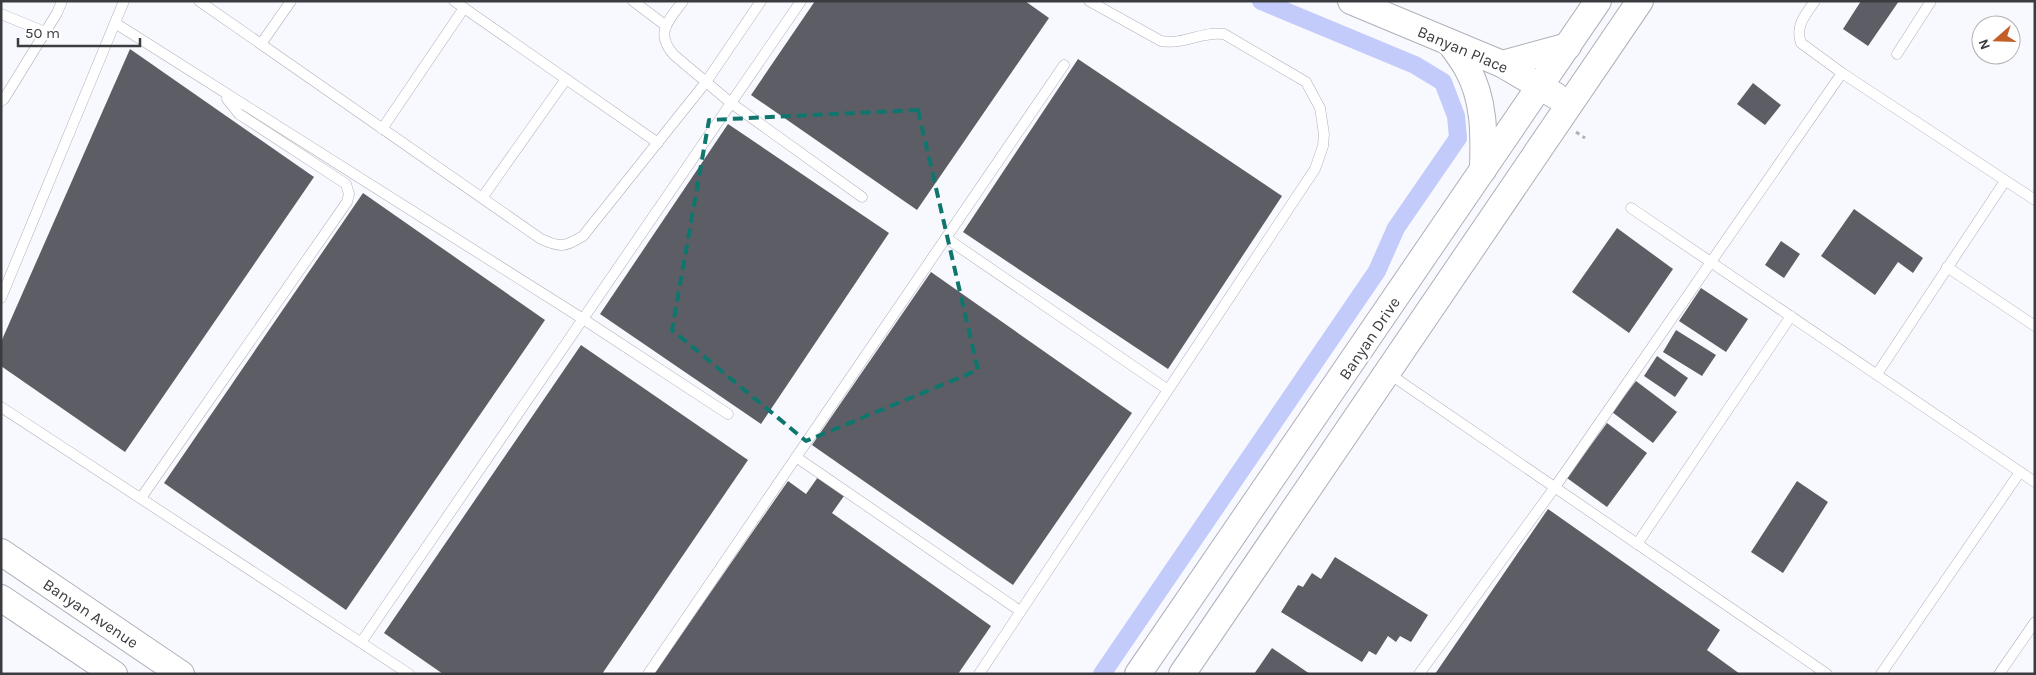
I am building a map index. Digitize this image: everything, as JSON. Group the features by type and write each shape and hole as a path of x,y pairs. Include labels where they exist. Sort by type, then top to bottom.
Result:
{"street":[{"name":"Banyan Place","path":"1352,1 1386,8 1450,43 1502,64 1542,86 1569,104"},
{"name":"Banyan Drive","path":"1138,674 1542,86 1598,1"},
{"path":"1182,674 1640,1"},
{"path":"1450,43 1468,68 1477,89 1484,124 1483,170"},
{"path":"1502,64 1568,46"},
{"name":"Banyan Avenue","path":"1,552 181,674"},
{"path":"1,598 114,674"}],"lane":[{"path":"1,101 45,32 62,1"},
{"path":"1,298 124,1"},
{"path":"199,1 541,239 556,246 569,245 583,236 706,82 761,1"},
{"path":"261,44 291,1"},
{"path":"454,1 658,143"},
{"path":"633,1 665,25"},
{"path":"683,1 665,25 664,37 667,48 731,104 862,197"},
{"path":"362,641 801,1"},
{"path":"979,674 1315,169 1323,146 1324,134 1320,108 1306,82 1224,34 1210,32 1174,43 1161,41 1089,1"},
{"path":"1815,1 1802,19 1798,29 1801,43 1842,73 2035,200"},
{"path":"1897,54 1931,1"},
{"path":"382,128 464,8"},
{"path":"1,14 45,32"},
{"path":"114,23 583,319 728,414"},
{"path":"648,674 1064,65"},
{"path":"1419,674 1555,487 1842,73"},
{"path":"482,198 566,79"},
{"path":"141,498 347,202 349,194 346,184 239,114 222,92"},
{"path":"1877,374 2005,181"},
{"path":"1631,208 2035,482"},
{"path":"946,238 1168,390"},
{"path":"1947,267 2035,326"},
{"path":"1637,544 1791,316"},
{"path":"1387,372 1827,674"},
{"path":"1,407 362,641 409,674"},
{"path":"796,457 1020,611"},
{"path":"1881,674 2020,472"},
{"path":"1999,674 2035,622"}],"highlighted area":[{"path":"918,110 978,370 806,441 672,330 709,120"}],"building":[{"path":"815,1 1025,1 1049,18 917,210 751,95"},
{"path":"1861,1 1899,1 1868,46 1843,29"},
{"path":"130,49 314,177 125,452 1,366 1,342"},
{"path":"1078,59 1282,196 1168,369 963,232"},
{"path":"1753,83 1781,105 1765,125 1737,104"},
{"path":"728,124 889,233 761,424 600,314"},
{"path":"363,193 545,320 346,610 164,483"},
{"path":"1854,209 1923,258 1913,273 1898,262 1875,295 1821,256"},
{"path":"1617,228 1673,269 1629,333 1572,292"},
{"path":"1781,241 1800,254 1784,278 1765,265"},
{"path":"931,272 1132,413 1013,585 812,445"},
{"path":"1701,288 1748,319 1726,352 1679,321"},
{"path":"1676,330 1716,355 1702,376 1663,352"},
{"path":"581,345 748,460 602,674 443,674 384,633"},
{"path":"1657,356 1688,378 1675,397 1644,376"},
{"path":"1636,381 1677,412 1653,443 1612,412"},
{"path":"1607,423 1647,453 1607,507 1567,478"},
{"path":"818,477 844,496 832,513 991,626 958,674 654,674 788,481 806,494"},
{"path":"1797,481 1828,502 1783,573 1751,552"},
{"path":"1548,509 1720,630 1707,650 1740,674 1435,674"},
{"path":"1335,557 1428,615 1411,642 1400,636 1396,642 1388,636 1376,655 1369,651 1362,662 1281,612 1298,585 1303,587 1312,573 1321,579"},
{"path":"1272,648 1310,674 1254,674"}],"waterway":[{"path":"1102,674 1377,271 1396,228 1458,138 1456,116 1443,82 1415,65 1261,1"}]}
